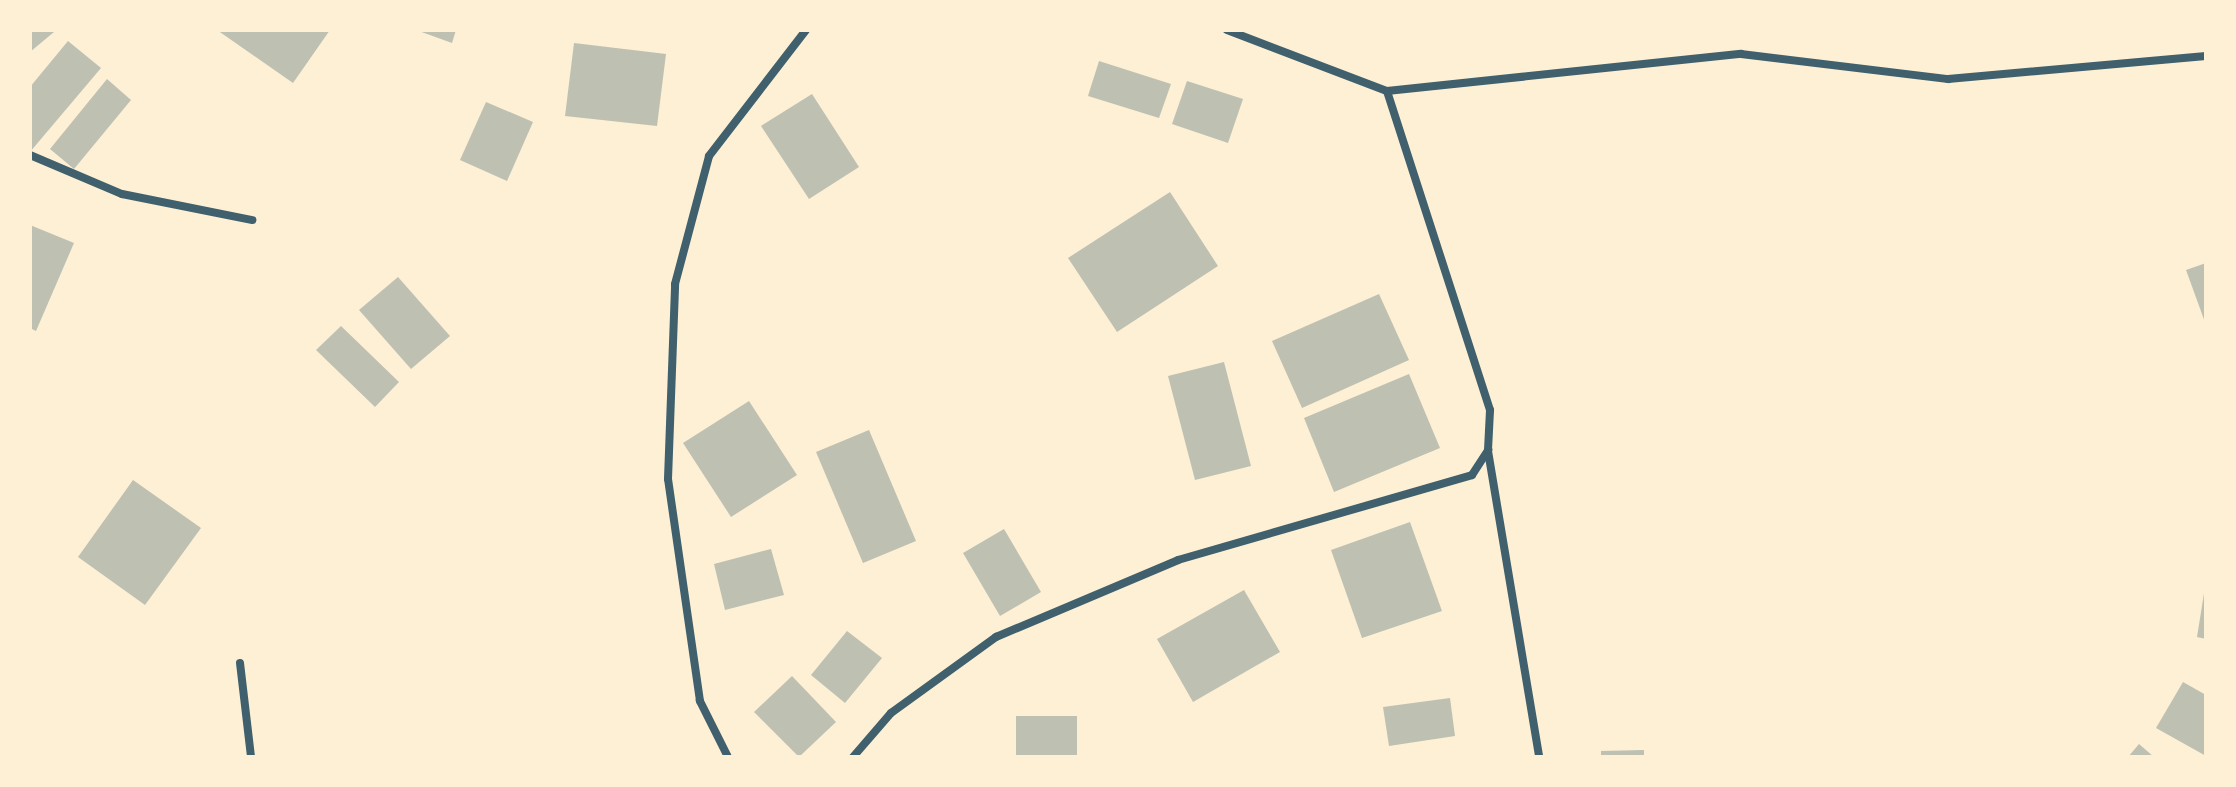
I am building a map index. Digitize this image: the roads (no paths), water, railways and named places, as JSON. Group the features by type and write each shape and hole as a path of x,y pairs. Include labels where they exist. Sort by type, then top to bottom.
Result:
{"street":[{"path":"728,757 700,701 668,479 675,284 709,156 806,30"},
{"path":"1227,30 1387,91 1741,54 1948,79 2206,56"},
{"path":"1387,91 1490,410 1488,450 1539,757"},
{"path":"30,155 122,194 252,220"},
{"path":"853,757 891,713 996,637 1178,560 1472,475 1488,450"},
{"path":"240,663 251,757"}]}
